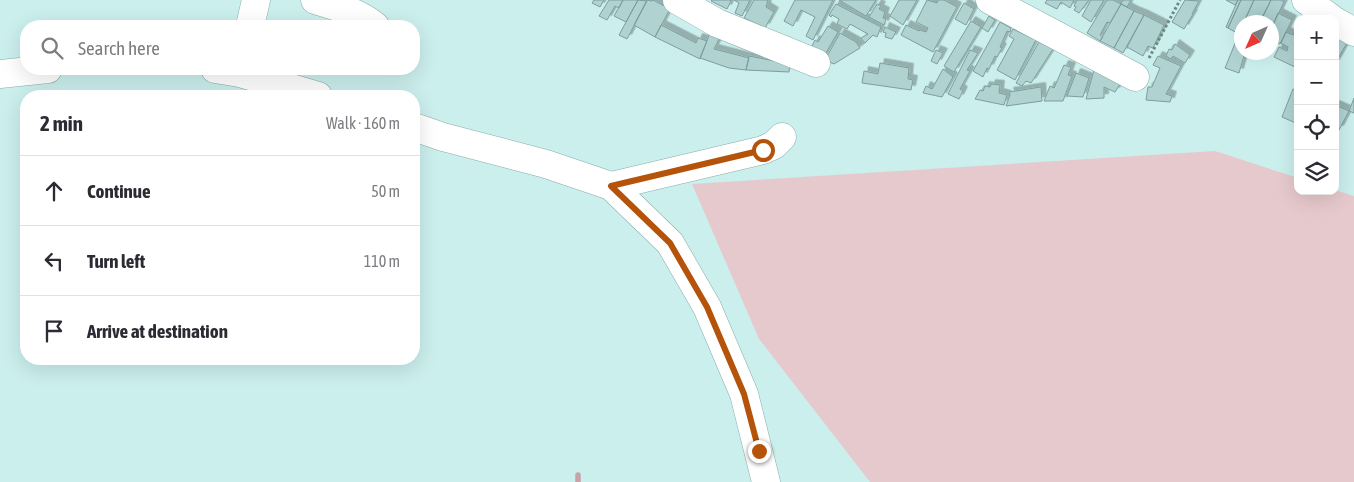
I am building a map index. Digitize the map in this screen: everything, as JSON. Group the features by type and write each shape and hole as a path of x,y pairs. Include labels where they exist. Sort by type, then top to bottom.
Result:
{"street":[{"path":"251,20 256,0"},
{"path":"315,0 352,11 367,20"},
{"path":"678,0 717,22 816,63"},
{"path":"990,0 1135,77"},
{"path":"1306,0 1327,15"},
{"path":"1339,23 1354,32"},
{"path":"0,74 20,72"},
{"path":"249,75 298,90"},
{"path":"420,130 546,164 611,186 670,243 707,307 744,394 766,482"},
{"path":"611,186 763,150 782,137"}],"path":[{"path":"1135,77 1150,58 1180,0"}],"shaded area":[{"path":"1215,151 1294,177 1294,195 1339,195 1339,191 1354,196 1354,482 870,482 759,339 692,184"}],"building":[{"path":"594,0 604,0 600,7 592,3"},
{"path":"609,0 623,0 619,8 615,6 607,20 599,16"},
{"path":"623,0 638,0 626,22 614,16"},
{"path":"638,0 647,1 627,39 619,35"},
{"path":"647,0 653,0 670,9 655,37 634,25"},
{"path":"712,0 730,0 731,1 727,9"},
{"path":"734,0 750,0 742,16 735,13 739,3"},
{"path":"754,0 768,0 766,7 774,12 765,28 744,18"},
{"path":"795,0 833,0 813,40 806,36 815,17 801,10 793,26 784,21"},
{"path":"839,0 876,0 866,16"},
{"path":"899,0 917,0 903,25 890,16"},
{"path":"927,0 937,3 938,0 944,0 957,7 933,52 901,35 906,25 926,32 928,28 916,22"},
{"path":"1047,0 1074,0 1070,8 1061,2 1057,9 1045,3"},
{"path":"1077,0 1089,0 1079,13 1074,10"},
{"path":"1091,0 1104,0 1091,22 1082,16"},
{"path":"1107,0 1113,0 1121,4 1110,23 1107,22 1100,35 1103,37 1100,41 1087,33"},
{"path":"1123,0 1131,0 1127,7 1121,4"},
{"path":"1185,0 1199,1 1184,29 1172,22"},
{"path":"1226,0 1238,0 1235,5"},
{"path":"1238,0 1241,0 1228,28 1226,27"},
{"path":"1241,0 1254,0 1247,15 1234,15"},
{"path":"1254,0 1271,0 1264,15 1247,15"},
{"path":"1271,0 1281,0 1284,2 1278,15 1264,15"},
{"path":"964,3 974,9 966,25 955,19"},
{"path":"836,4 881,27 877,37 873,35 865,43 861,38 868,34 850,24 847,29 837,24 839,19 829,15"},
{"path":"877,4 881,6 879,9 885,12 883,18 886,19 884,25 869,17"},
{"path":"1121,4 1134,11 1114,48 1100,41"},
{"path":"1134,11 1144,15 1123,53 1114,48"},
{"path":"1278,13 1292,20 1280,44 1279,15 1277,15"},
{"path":"1144,15 1164,25 1153,48 1148,46 1143,56 1127,47"},
{"path":"1234,15 1234,31 1228,28"},
{"path":"989,16 995,20 988,32 982,28"},
{"path":"971,21 981,27 954,72 944,66"},
{"path":"1000,22 1011,28 1010,32 1007,31 1000,47 1002,48 997,57 995,56 989,69 987,68 983,77 973,71"},
{"path":"661,25 696,43 698,38 707,41 700,59 655,37"},
{"path":"828,26 838,32 823,58 809,52 815,40 818,42"},
{"path":"885,27 896,32 892,39 885,37 886,33 883,32"},
{"path":"1013,29 1036,40 1015,80 997,70 1014,39 1009,36"},
{"path":"1286,32 1293,35 1294,32 1294,67 1279,59 1279,47 1287,51 1288,47 1281,43"},
{"path":"710,33 720,37 714,49 749,58 746,70 729,68 700,58"},
{"path":"840,33 856,42 860,48 834,64 825,60"},
{"path":"1339,36 1348,41 1339,57"},
{"path":"1039,42 1053,49 1031,83 1026,81 1022,86 1016,83"},
{"path":"1175,44 1190,55 1185,63 1173,56 1171,59 1166,56 1169,49 1172,50"},
{"path":"1234,46 1234,60 1243,60 1239,73 1225,68"},
{"path":"936,50 943,53 937,64 931,61"},
{"path":"970,50 978,53 967,70 970,71 960,89 963,91 959,99 948,94"},
{"path":"749,56 790,64 789,72 746,70"},
{"path":"1158,56 1181,66 1166,94 1172,96 1170,102 1146,100 1148,87 1152,87 1160,68 1153,65"},
{"path":"880,63 909,68 908,79 913,80 911,90 862,83 864,71 878,74"},
{"path":"1064,65 1071,67 1068,75 1072,76 1063,101 1044,101 1050,86 1054,88"},
{"path":"943,69 953,77 942,97 923,93 926,86 932,89"},
{"path":"1094,70 1122,81 1115,92 1104,87 1104,98 1086,99"},
{"path":"1076,73 1089,78 1083,97 1067,96"},
{"path":"991,84 1000,85 999,93 1007,95 1004,105 975,99 980,90 983,91 985,86 990,87"},
{"path":"1041,87 1042,101 1006,106 1010,95 1009,92"},
{"path":"1293,89 1294,89 1294,122 1282,117"},
{"path":"1354,98 1354,113 1349,111"},
{"path":"1339,107 1349,111 1339,130"}],"waterway":[{"path":"578,475 578,482"}],"route":[{"path":"759,451 744,394 707,307 670,243 611,186 763,150"}]}
